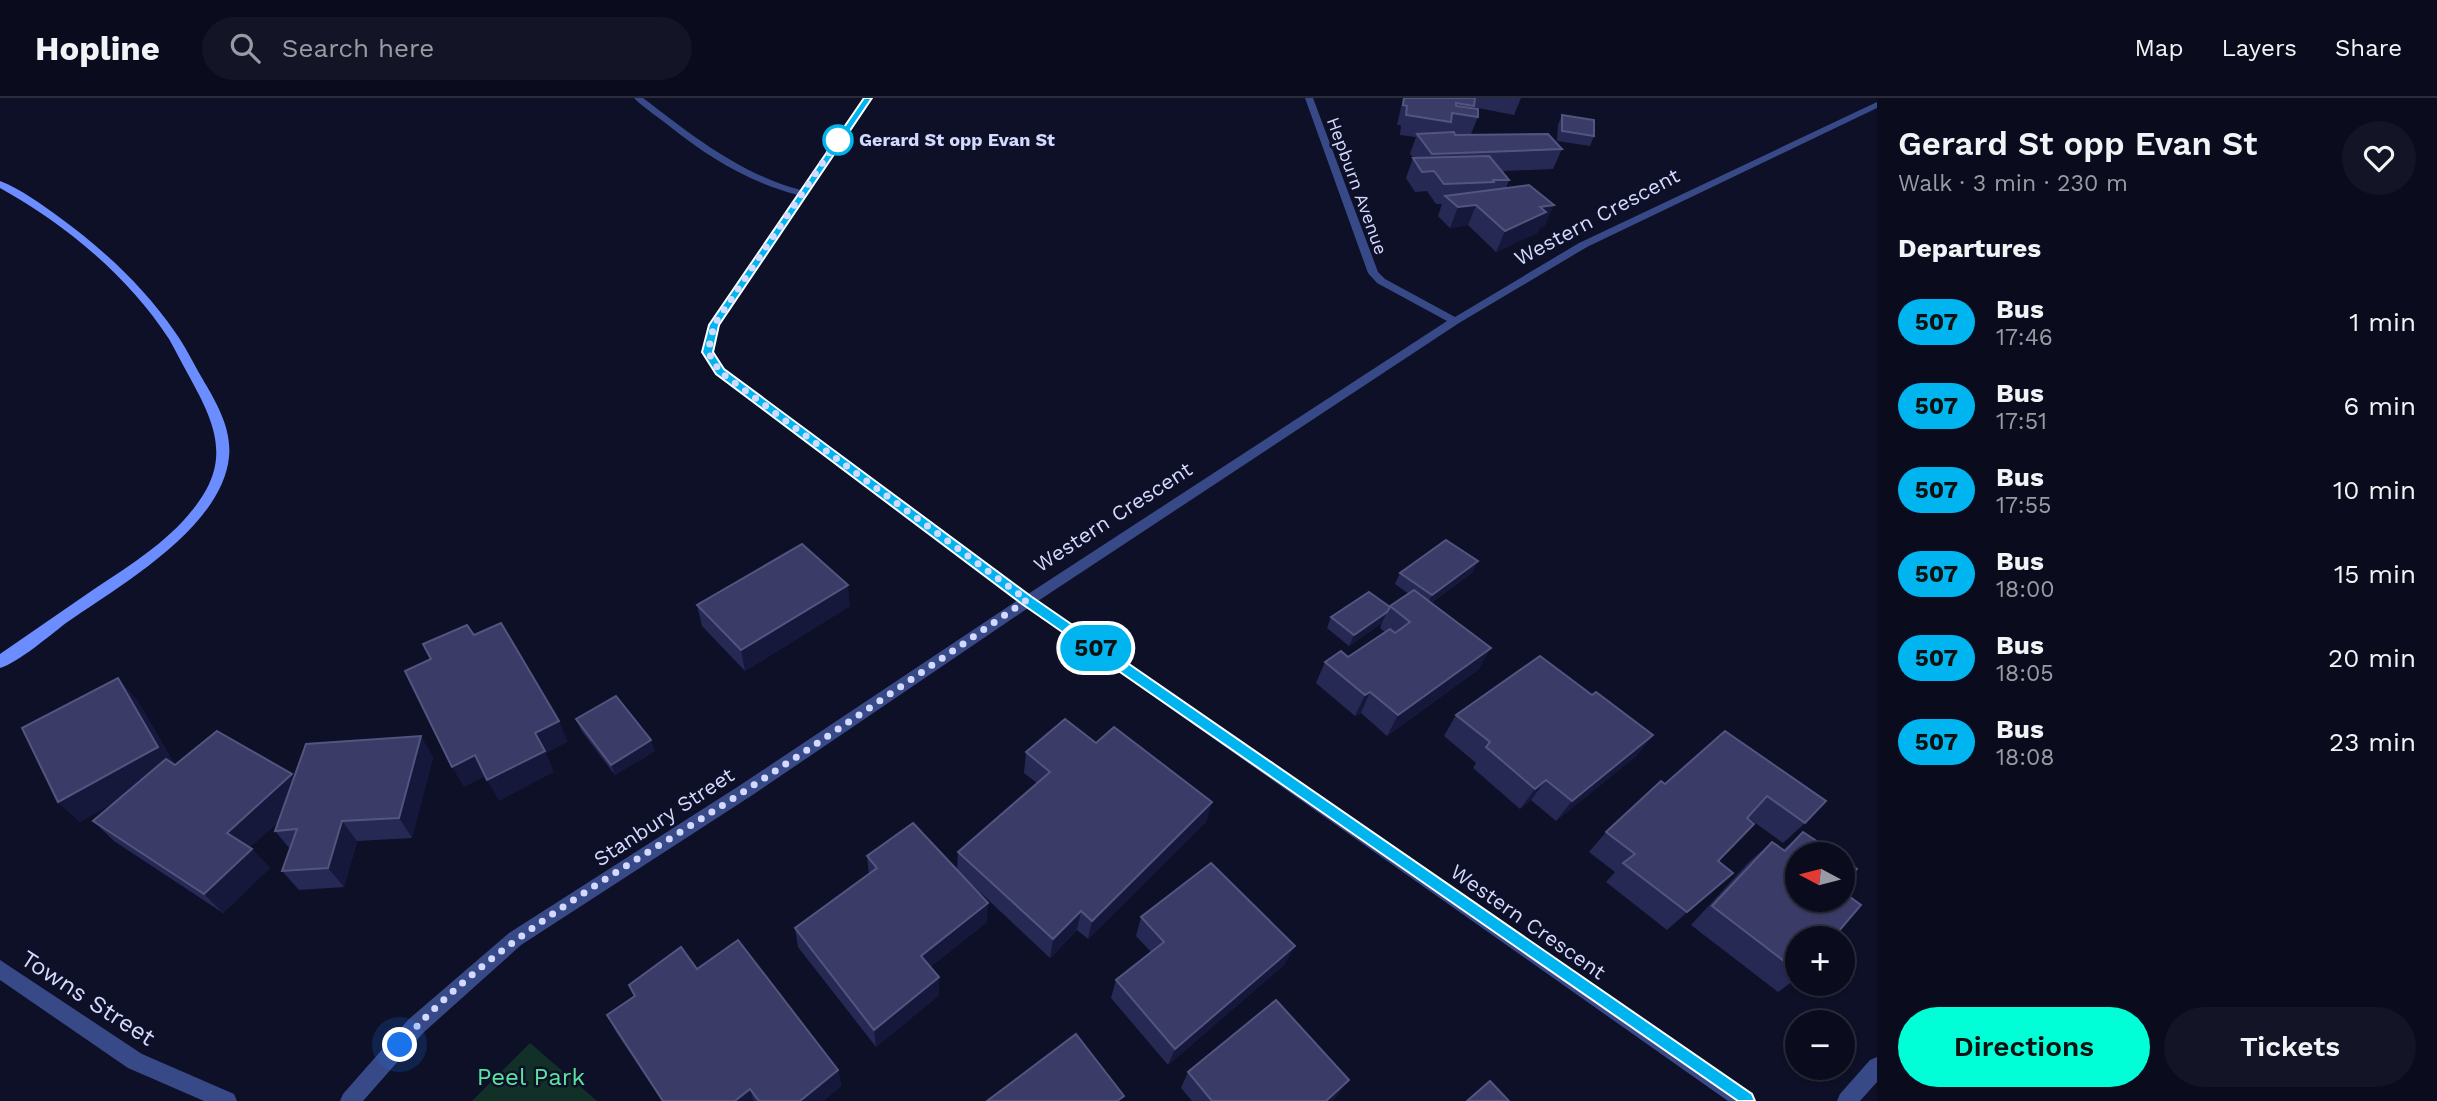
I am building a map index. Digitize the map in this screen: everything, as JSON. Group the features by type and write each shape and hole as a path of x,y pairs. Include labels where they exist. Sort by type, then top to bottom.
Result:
{"street":[{"path":"638,98 729,167 782,189 801,192"},
{"path":"868,98 801,192 714,325 708,352 720,372 1027,600"},
{"name":"Hepburn Avenue","path":"1309,98 1373,274 1455,321"},
{"name":"Western Crescent","path":"1745,1101 1027,600 1455,321 1583,245 1877,105"},
{"path":"0,184 66,226 145,301 171,334 220,421 224,447 221,470 212,489 201,508 177,532 149,558 0,662"},
{"name":"Stanbury Street","path":"350,1101 416,1026 515,939 748,789 1027,600"},
{"name":"Towns Street","path":"0,970 135,1061 227,1101"},
{"path":"1847,1101 1877,1068"}],"green space":[{"name":"Peel Park","path":"530,1043 597,1101 472,1101"}],"building":[{"path":"1404,98 1475,98 1474,106 1456,103 1456,106 1478,109 1478,117 1452,113 1451,122 1406,115"},
{"path":"1562,115 1594,120 1594,136 1562,131"},
{"path":"1454,132 1455,135 1548,134 1562,149 1432,154 1417,134"},
{"path":"1489,156 1509,180 1444,184 1434,171 1422,172 1413,158"},
{"path":"1529,185 1554,205 1540,207 1546,212 1505,231 1476,205 1458,207 1445,196"},
{"path":"1446,540 1478,561 1432,595 1400,573"},
{"path":"802,544 848,585 741,650 697,605"},
{"path":"1414,590 1491,648 1398,715 1370,692 1365,695 1325,662 1341,651 1348,657 1390,629 1395,633 1410,622 1390,606"},
{"path":"1369,592 1390,607 1387,612 1354,635 1331,617"},
{"path":"501,623 559,721 535,733 545,751 487,780 475,755 452,767 405,671 431,659 423,644 467,625 474,635"},
{"path":"1540,656 1592,695 1596,692 1653,735 1572,801 1546,780 1535,789 1486,747 1490,742 1456,715"},
{"path":"118,678 158,747 58,802 22,728"},
{"path":"616,696 651,740 611,765 576,719"},
{"path":"1065,719 1096,743 1114,727 1212,802 1092,921 1081,911 1053,939 958,852 1050,772 1026,752"},
{"path":"217,731 292,774 227,833 252,849 204,894 93,821 166,759 175,765"},
{"path":"1725,731 1826,801 1805,823 1767,796 1747,818 1754,824 1718,861 1733,873 1687,912 1623,863 1635,854 1606,832 1661,781 1665,784"},
{"path":"421,736 399,818 342,821 328,868 282,871 297,829 275,831 306,744"},
{"path":"913,823 988,903 921,956 939,977 874,1030 795,928 877,868 867,856"},
{"path":"1803,832 1818,842 1794,842"},
{"path":"1772,842 1785,851 1785,912 1855,912 1855,901 1861,905 1843,926 1785,926 1785,962 1712,906"},
{"path":"1211,863 1295,946 1175,1049 1116,980 1164,942 1141,917"},
{"path":"738,940 838,1070 800,1101 759,1101 750,1089 735,1101 663,1101 607,1015 635,996 629,985 681,947 697,969"},
{"path":"1276,1000 1349,1080 1326,1101 1212,1101 1188,1072"},
{"path":"1076,1034 1124,1096 1117,1101 987,1101"},
{"path":"1490,1081 1509,1101 1467,1101"}],"bus line":[{"name":"507","path":"868,98 801,192 714,325 708,352 720,372 1027,600 1745,1101"}],"place":[{"name":"Gerard St opp Evan St","path":"838,140"}],"route":[{"path":"400,1045 416,1026 515,939 748,789 1027,600 720,372 708,352 714,325 838,140"}]}
